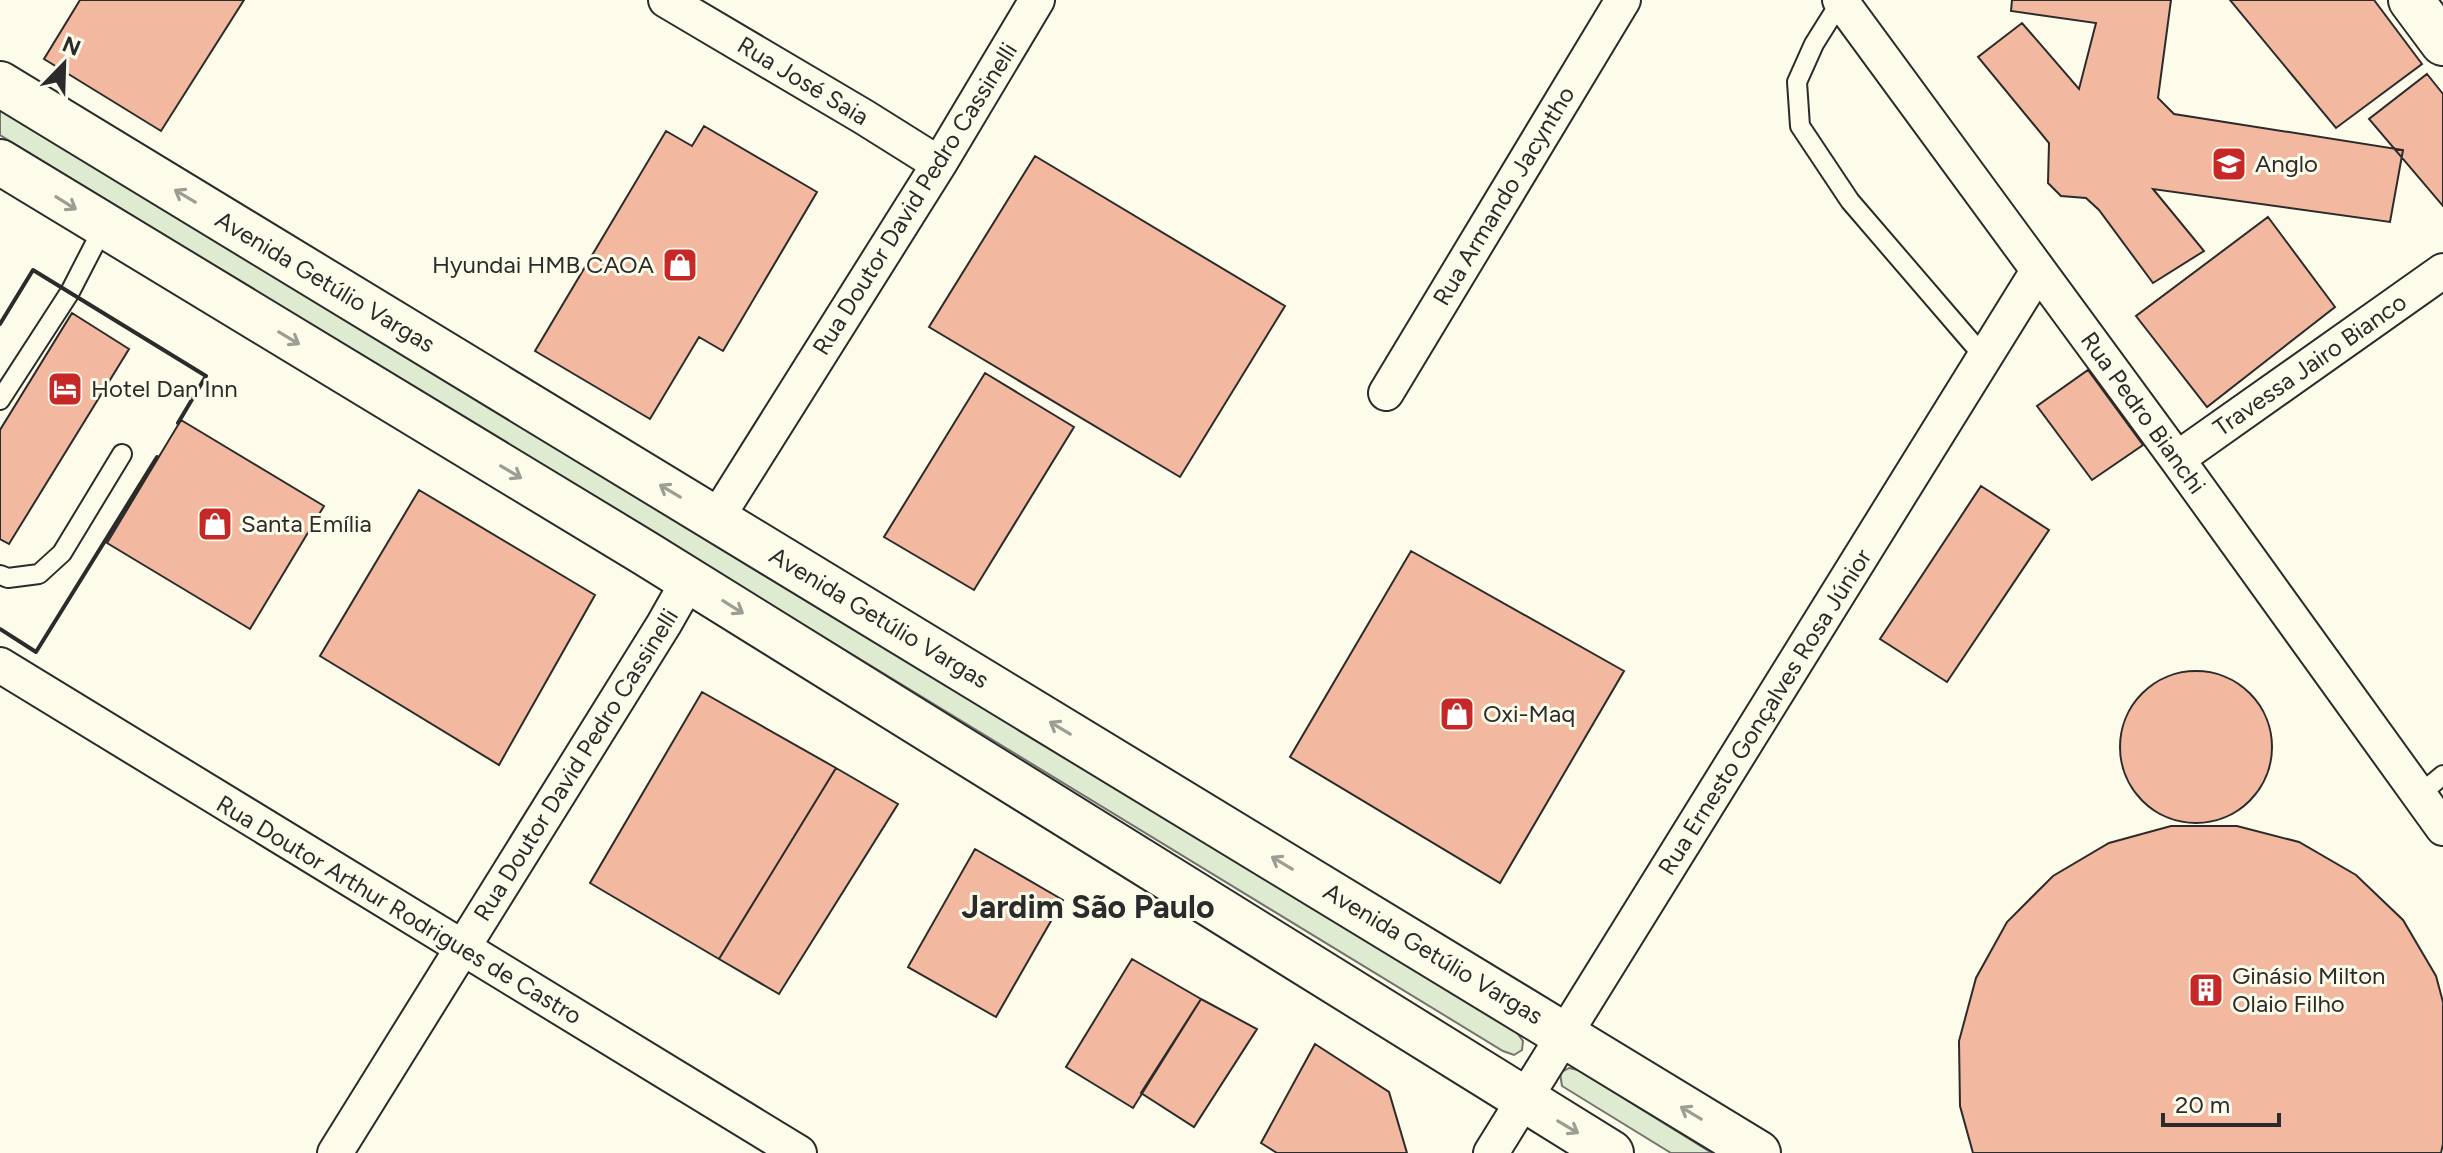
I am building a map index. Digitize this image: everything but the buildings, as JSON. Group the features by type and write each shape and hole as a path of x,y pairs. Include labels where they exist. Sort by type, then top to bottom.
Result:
{"main road":[{"path":"2411,0 2443,43"},
{"name":"Avenida Getúlio Vargas","path":"0,84 1758,1153"},
{"path":"0,162 689,580 1611,1153"}],"street":[{"name":"Rua José Saia","path":"666,0 939,164"},
{"name":"Rua Doutor David Pedro Cassinelli","path":"716,519 939,164 1037,0"},
{"name":"Rua Armando Jacyntho","path":"1386,393 1623,0"},
{"name":"Rua Pedro Bianchi","path":"1841,0 2177,459 2431,786 2443,828"},
{"name":"Rua Ernesto Gonçalves Rosa Júnior","path":"1491,1153 2038,271"},
{"name":"Travessa Jairo Bianco","path":"2177,459 2443,271"},
{"name":"Rua Doutor David Pedro Cassinelli","path":"335,1153 689,580"},
{"name":"Rua Doutor Arthur Rodrigues de Castro","path":"0,665 462,950 799,1153"}],"lane":[{"path":"1841,0 1814,44 1797,82 1800,126 1850,201 1985,358"},
{"path":"0,400 70,292 104,226"},
{"path":"0,575 8,578 39,574 62,553 122,454"}],"green space":[{"path":"0,109 1514,1029 1523,1041 1522,1050 1514,1055 1503,1051 0,135"},
{"path":"1569,1068 1578,1070 1712,1153 1671,1153 1562,1086 1560,1073"}],"wall":[{"path":"0,324 33,270 206,376 178,423"},
{"path":"0,629 36,652 157,457"}],"place":[{"name":"Anglo","path":"2229,164"},
{"name":"Hyundai HMB CAOA","path":"680,265"},
{"name":"Hotel Dan Inn","path":"65,389"},
{"name":"Santa Emília","path":"215,524"},
{"name":"Oxi-Maq","path":"1457,714"},
{"name":"Ginásio Milton Olaio Filho","path":"2206,990"}],"district":[{"name":"Jardim São Paulo","path":"1088,907"}]}
